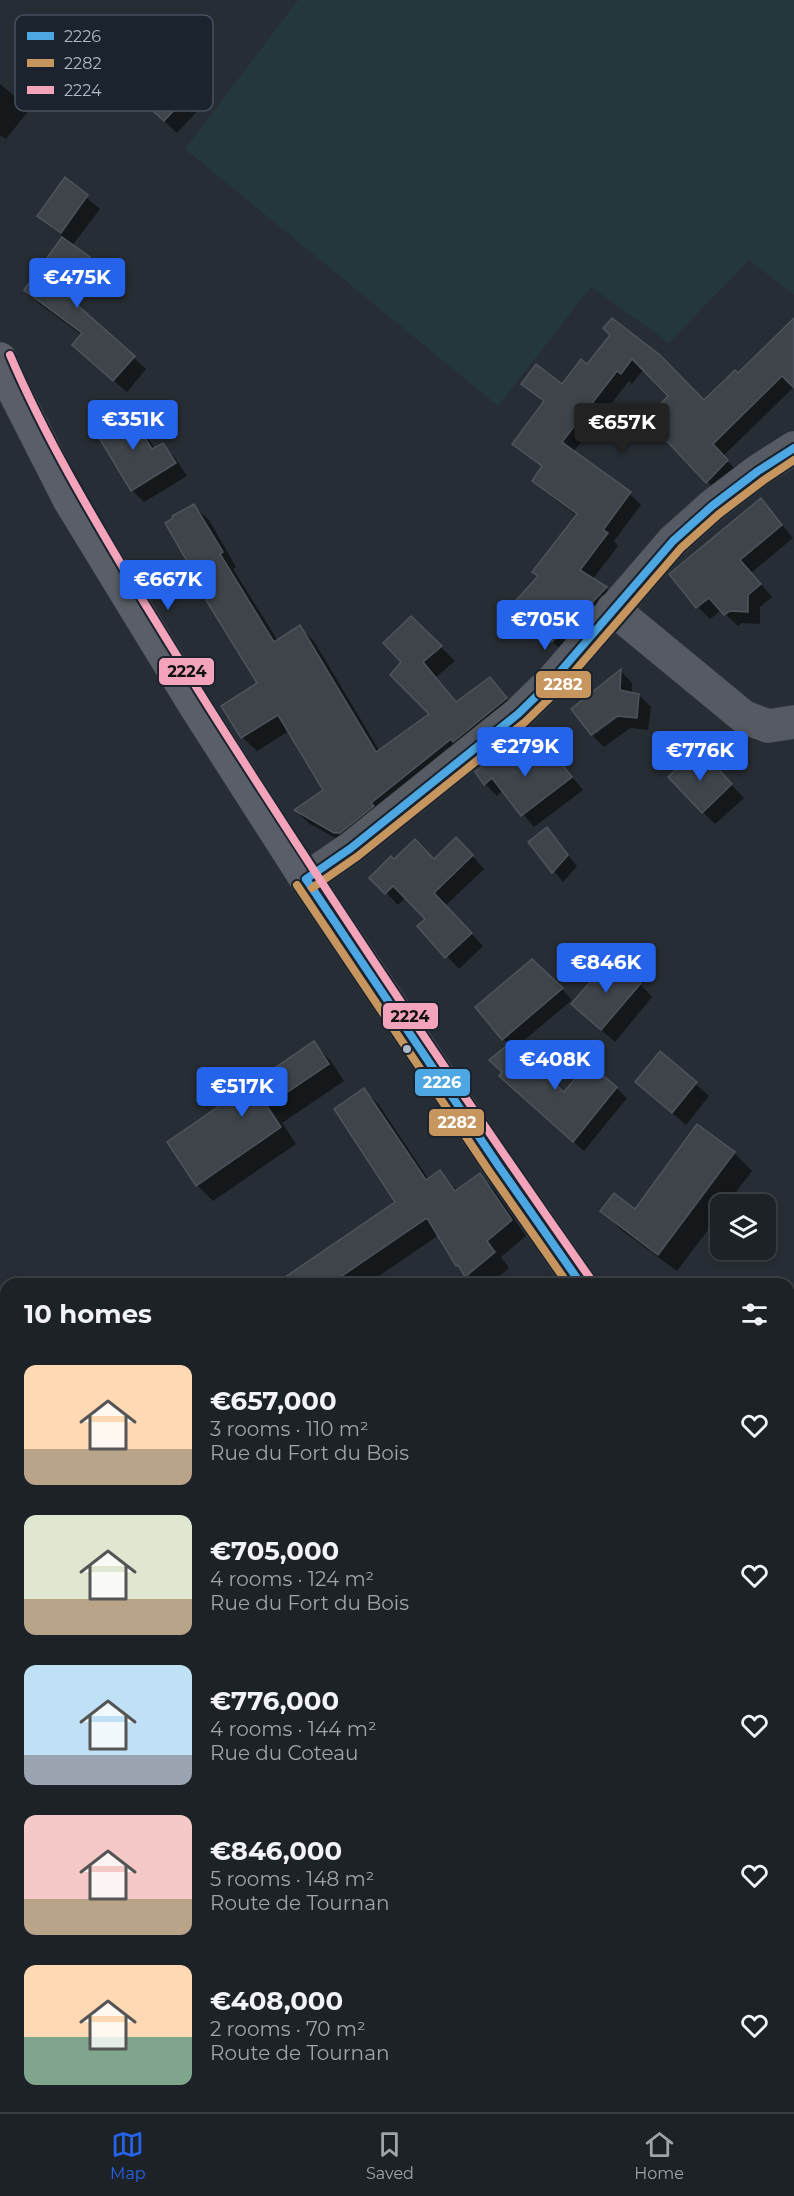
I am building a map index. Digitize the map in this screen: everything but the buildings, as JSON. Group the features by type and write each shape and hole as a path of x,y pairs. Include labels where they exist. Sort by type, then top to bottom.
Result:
{"main road":[{"path":"0,359 70,501 188,694 306,879 577,1278"}],"street":[{"path":"306,879 351,848 518,714 553,680 673,541 704,513 758,471 794,448"},
{"path":"613,609 744,717 768,726 794,722"}],"shaded area":[{"path":"298,0 794,0 794,295 749,260 669,343 591,287 498,406 185,149"}],"transit line":[{"name":"2224","path":"10,355 38,416 86,504 209,707 320,880 590,1278"},
{"name":"2226","path":"306,879 351,848 518,714 553,680 673,541 712,506 758,471 794,448"},
{"name":"2282","path":"312,888 358,856 525,722 561,687 681,548 719,514 794,460"},
{"name":"2226","path":"306,879 577,1278"},
{"name":"2282","path":"297,885 564,1278"}]}
